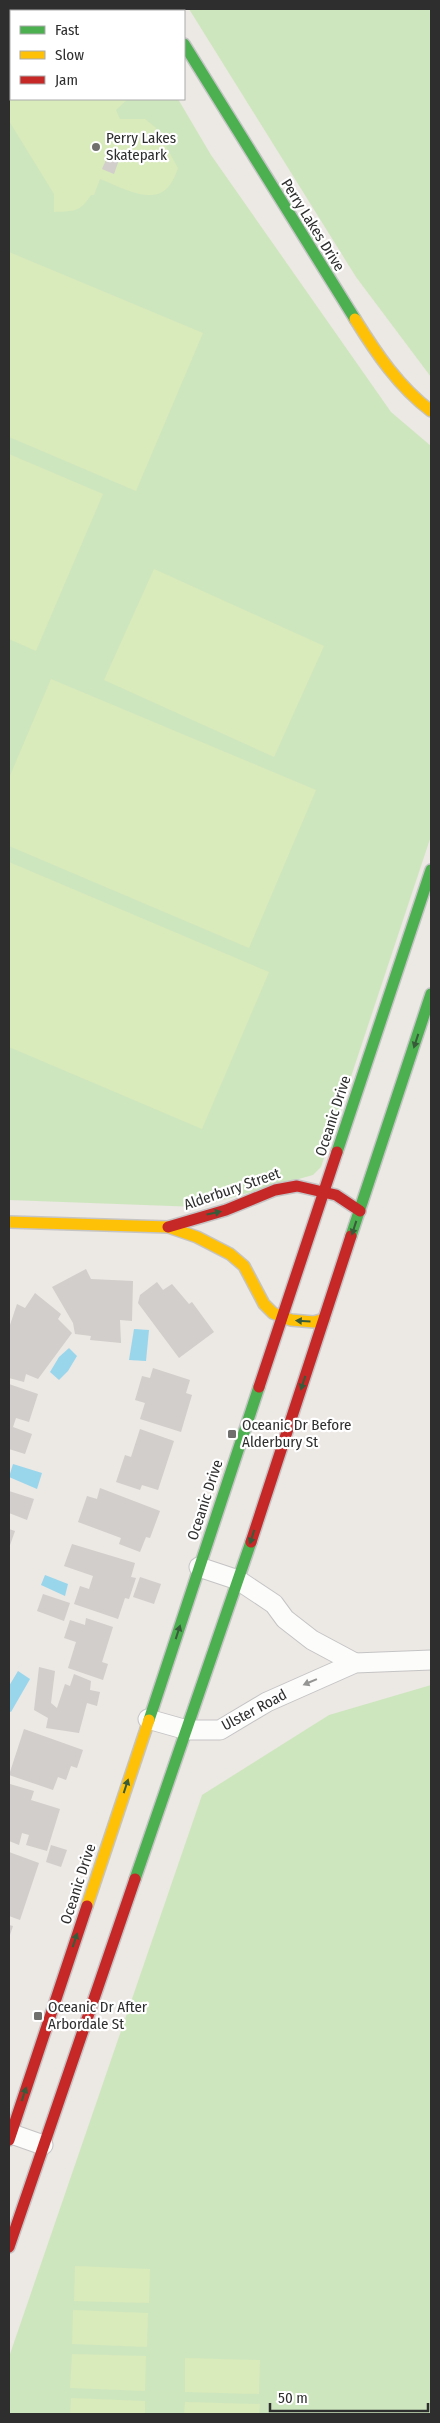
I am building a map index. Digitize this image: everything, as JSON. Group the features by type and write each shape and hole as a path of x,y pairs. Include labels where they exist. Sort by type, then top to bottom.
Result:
{"main road":[{"name":"Perry Lakes Drive","path":"185,46 374,350 411,396 431,412"},
{"name":"Oceanic Drive","path":"9,2136 324,1191 426,906 431,870"},
{"path":"9,2248 238,1580 431,994"},
{"name":"Alderbury Street","path":"168,1227 199,1216 226,1210 275,1188 288,1185 301,1185 324,1191 352,1202 360,1211"},
{"name":"Alderbury Street","path":"9,1222 168,1227 197,1237 230,1254 244,1266 268,1309 282,1317"},
{"path":"282,1317 291,1320 314,1322 324,1319"}],"street":[{"path":"199,1567 238,1580 274,1604 285,1619 312,1640 355,1663"},
{"name":"Ulster Road","path":"148,1719 187,1730 220,1730 267,1702 355,1663 431,1660"},
{"path":"9,2136 43,2145"}],"green space":[{"path":"9,9 125,9 10,10 10,100 179,100 211,155 391,412 431,446 431,836 321,1167 313,1175 198,1207 9,1200"},
{"path":"189,9 431,9 431,377 356,277"},
{"name":"Perry Lakes Skatepark","path":"9,61 10,100 127,100 116,110 120,119 145,119 155,127 178,168 169,186 162,192 154,195 136,193 100,179 94,195 91,195 80,208 72,211 54,212 54,194 9,121"},
{"path":"9,252 203,333 136,491 9,437"},
{"path":"9,454 103,494 36,651 9,639"},
{"path":"154,569 324,646 274,757 104,680"},
{"path":"51,679 316,790 249,948 9,846 9,778"},
{"path":"9,862 269,972 202,1129 9,1047"},
{"path":"431,1685 431,2414 9,2414 9,2357 202,1795 329,1715"},
{"path":"75,2266 150,2269 149,2303 74,2301"},
{"path":"73,2310 148,2313 147,2347 72,2344"},
{"path":"72,2354 146,2356 145,2391 70,2388"},
{"path":"185,2358 260,2360 259,2394 185,2392"},
{"path":"71,2398 145,2401 145,2414 70,2414"},
{"path":"185,2402 260,2404 259,2414 184,2414"}],"water":[{"path":"134,1329 149,1330 146,1361 129,1360"},
{"path":"69,1348 77,1356 68,1371 59,1380 50,1372 59,1357"},
{"path":"13,1464 42,1473 37,1489 9,1477"},
{"path":"45,1575 68,1584 65,1596 41,1585"},
{"path":"18,1671 30,1679 11,1712 9,1711 9,1686"}],"building":[{"path":"109,153 120,157 114,174 102,169"},
{"path":"86,1269 91,1279 133,1281 132,1321 120,1320 121,1343 90,1340 91,1336 75,1334 73,1323 52,1287"},
{"path":"157,1282 163,1290 172,1284 189,1304 192,1302 214,1332 179,1358 138,1303 140,1295"},
{"path":"35,1293 61,1314 58,1319 72,1333 38,1379 26,1374 24,1382 9,1378 9,1328 17,1304 25,1308"},
{"path":"153,1368 190,1380 186,1393 192,1395 181,1432 140,1419 145,1403 135,1400 142,1376 150,1378"},
{"path":"9,1384 38,1394 29,1422 16,1418 13,1427 32,1434 25,1454 9,1449"},
{"path":"140,1429 174,1441 158,1490 142,1485 140,1490 116,1482 125,1455 131,1457"},
{"path":"100,1488 160,1511 150,1538 146,1537 140,1552 119,1544 121,1538 78,1522 87,1496 97,1499"},
{"path":"9,1491 34,1499 27,1520 9,1513"},
{"path":"9,1529 15,1531 9,1548"},
{"path":"72,1544 135,1563 131,1577 136,1578 129,1599 125,1598 118,1619 74,1604 80,1586 89,1589 93,1576 64,1566"},
{"path":"140,1577 161,1584 154,1604 133,1597"},
{"path":"43,1594 70,1603 64,1621 37,1611"},
{"path":"86,1618 113,1627 102,1662 108,1664 103,1680 68,1668 76,1642 64,1638 70,1620 85,1625"},
{"path":"39,1667 55,1671 51,1703 57,1708 65,1684 70,1686 74,1674 91,1681 90,1690 100,1692 97,1706 87,1703 79,1733 46,1728 48,1718 34,1710"},
{"path":"24,1729 83,1750 77,1768 71,1766 66,1780 58,1777 53,1790 9,1775"},
{"path":"10,1784 34,1791 31,1800 60,1809 47,1851 26,1845 29,1835 22,1833 19,1845 9,1841"},
{"path":"51,1845 67,1850 61,1867 46,1862"},
{"path":"9,1852 39,1863 20,1920 9,1916"},
{"path":"9,1925 13,1926 9,1938"}],"traffic: fast":[{"path":"185,46 355,319"},
{"path":"337,1152 431,870"},
{"path":"351,1236 431,994"},
{"path":"149,1720 259,1387"},
{"path":"135,1879 251,1542"}],"traffic: slow":[{"path":"355,319 398,380 419,402 431,411"},
{"path":"9,1222 168,1227 197,1237 230,1254 244,1266 264,1304 273,1313 291,1320 314,1322 324,1319"},
{"path":"87,1906 149,1720"}],"traffic: jam":[{"path":"259,1387 337,1152"},
{"path":"168,1227 226,1210 275,1190 297,1186 336,1195 360,1211"},
{"path":"251,1542 351,1236"},
{"path":"9,2247 135,1879"},
{"path":"9,2140 87,1906"}],"place":[{"name":"Perry Lakes Skatepark","path":"96,147"},
{"name":"Oceanic Dr Before Alderbury St","path":"232,1434"},
{"name":"Oceanic Dr After Arbordale St","path":"38,2016"}]}
